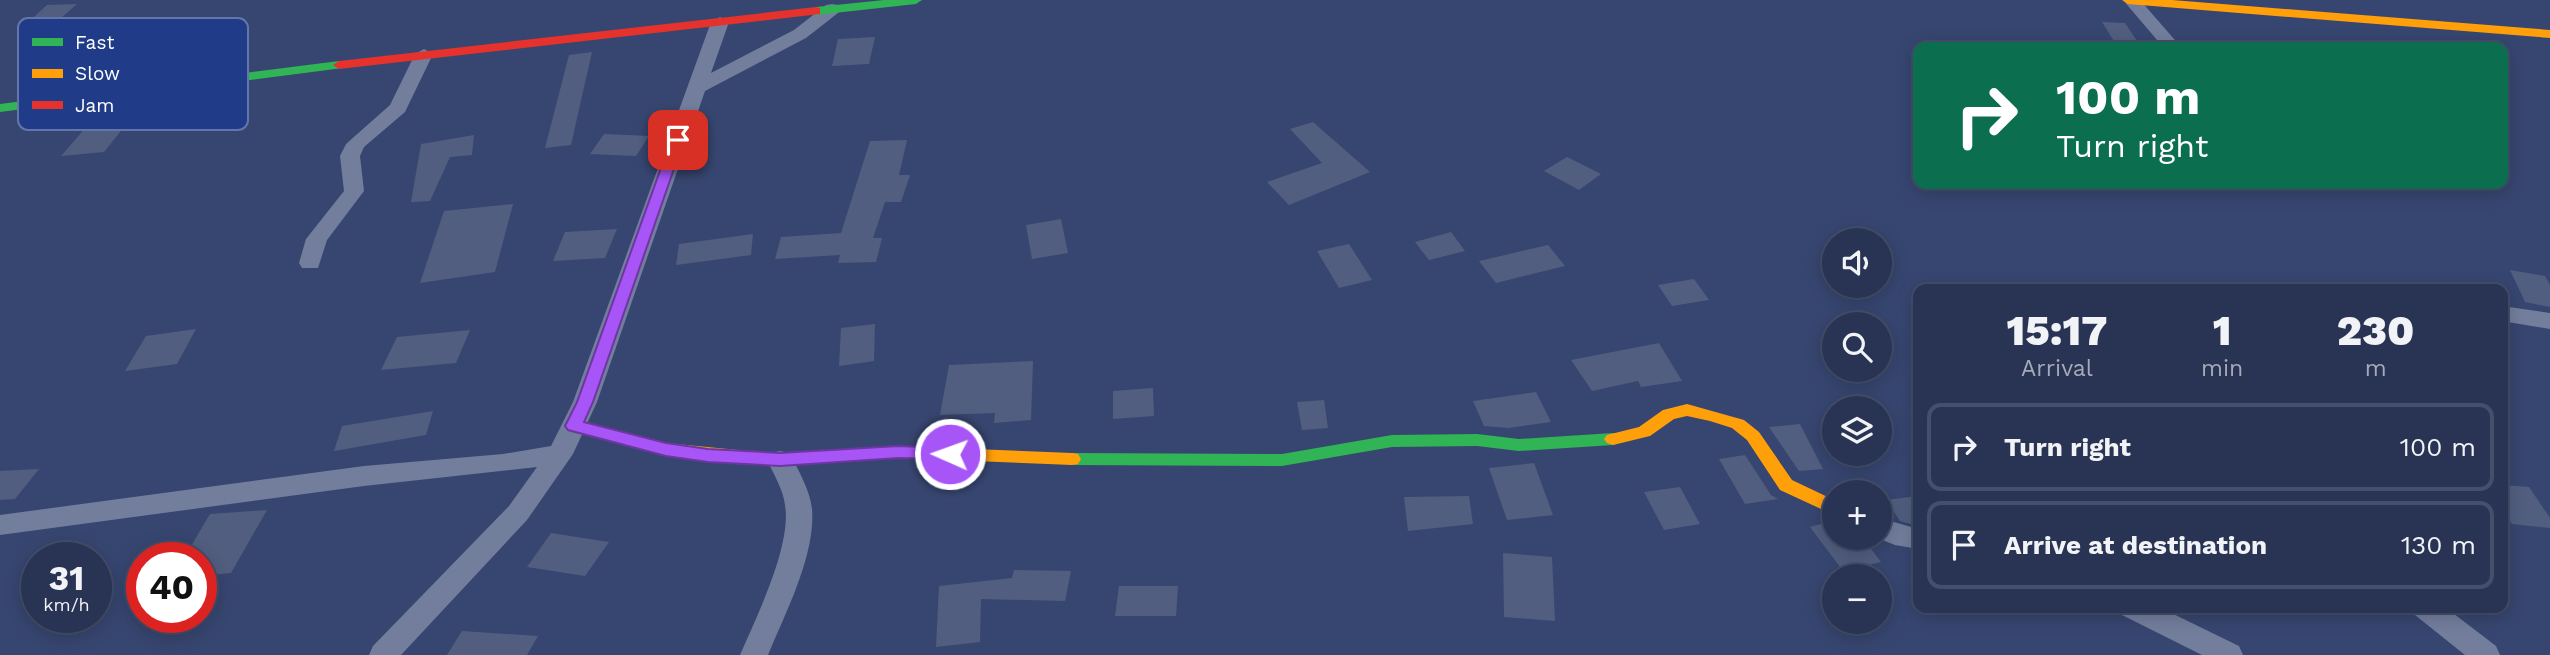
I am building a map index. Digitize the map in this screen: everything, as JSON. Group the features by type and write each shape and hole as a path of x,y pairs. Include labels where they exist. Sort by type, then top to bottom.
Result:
{"street":[{"path":"248,76 832,9 855,3 916,0"},
{"path":"2129,0 2550,34"},
{"path":"2129,0 2167,42"},
{"path":"696,88 800,34 832,9"},
{"path":"383,655 518,513 560,454 585,402 720,22"},
{"path":"310,263 317,239 355,191 350,156 356,144 398,108 424,54"},
{"path":"0,108 18,106"},
{"path":"2508,314 2550,321"},
{"path":"574,426 666,449 780,460 898,452 1105,460 1282,460 1392,441 1477,440 1519,445 1626,438 1644,432 1669,414 1688,410 1738,424 1753,436 1786,485 1822,502"},
{"path":"0,525 364,476 503,463 560,454"},
{"path":"754,655 780,590 797,532 799,509 780,460"},
{"path":"1892,533 1913,538"},
{"path":"2144,613 2229,655"},
{"path":"2433,613 2486,655"}],"building":[{"path":"77,4 61,18 33,18 47,5"},
{"path":"2102,22 2125,23 2138,42 2114,42"},
{"path":"875,37 869,64 832,66 838,39"},
{"path":"592,52 571,145 545,148 569,55"},
{"path":"1313,122 1370,172 1289,205 1267,182 1322,163 1290,129"},
{"path":"84,130 122,130 104,152 61,156"},
{"path":"604,134 649,136 636,156 590,154"},
{"path":"474,135 472,155 450,157 430,201 411,202 421,144"},
{"path":"907,140 899,175 910,175 901,202 885,202 873,238 882,238 876,262 838,263 840,255 775,259 781,237 841,233 870,141"},
{"path":"1567,157 1601,174 1579,190 1544,171"},
{"path":"513,204 495,272 420,283 444,211"},
{"path":"1061,219 1068,253 1032,259 1026,225"},
{"path":"617,229 605,258 553,261 565,232"},
{"path":"1451,232 1465,251 1429,260 1415,242"},
{"path":"753,234 751,255 676,265 679,244"},
{"path":"1349,244 1372,280 1339,288 1317,251"},
{"path":"1548,245 1565,266 1496,283 1479,261"},
{"path":"2510,270 2545,276 2550,285 2550,307 2525,302"},
{"path":"1694,279 1709,300 1672,306 1658,285"},
{"path":"875,324 874,361 839,366 841,328"},
{"path":"196,329 177,364 125,371 146,336"},
{"path":"470,330 456,363 381,370 397,337"},
{"path":"1659,343 1682,381 1641,387 1638,381 1592,391 1571,360"},
{"path":"1033,361 1031,420 994,423 995,413 940,415 949,365"},
{"path":"1153,388 1154,416 1113,419 1113,391"},
{"path":"1536,392 1551,422 1508,428 1484,426 1473,401"},
{"path":"1324,400 1328,428 1302,430 1297,402"},
{"path":"433,411 426,435 334,451 342,426"},
{"path":"1800,424 1823,469 1799,471 1769,427"},
{"path":"1745,455 1771,495 1778,499 1745,504 1719,459"},
{"path":"1534,463 1553,515 1507,520 1489,468"},
{"path":"39,469 15,499 0,500 0,471"},
{"path":"2508,485 2529,487 2550,518 2550,528 2512,524 2508,518"},
{"path":"1680,487 1700,524 1664,530 1644,492"},
{"path":"1469,496 1473,524 1408,531 1404,497"},
{"path":"1913,497 1913,525 1900,521 1892,509 1892,499"},
{"path":"267,510 231,573 217,574 217,542 193,542 210,514"},
{"path":"1822,524 1822,543 1810,527"},
{"path":"551,533 609,542 585,576 527,567"},
{"path":"1827,550 1872,550 1881,562 1873,564 1838,564"},
{"path":"1503,553 1552,557 1555,621 1504,617"},
{"path":"1014,570 1071,571 1065,601 981,599 980,642 936,647 939,586 1012,578"},
{"path":"1119,586 1178,586 1176,616 1115,616"},
{"path":"462,631 538,636 527,655 447,655"}],"traffic: fast":[{"path":"816,11 916,0"},
{"path":"248,77 339,65"},
{"path":"0,108 18,106"},
{"path":"1072,459 1282,460 1392,441 1477,440 1519,445 1613,439"}],"traffic: slow":[{"path":"2128,0 2550,34"},
{"path":"1613,439 1644,432 1669,414 1687,410 1712,415 1738,424 1753,436 1786,485 1822,502"},
{"path":"574,426 666,449 780,460 898,452 1072,459"}],"traffic: jam":[{"path":"339,65 816,11"}],"route":[{"path":"678,140 585,402 574,426 666,449 708,455 780,460 898,452 950,454"}]}
